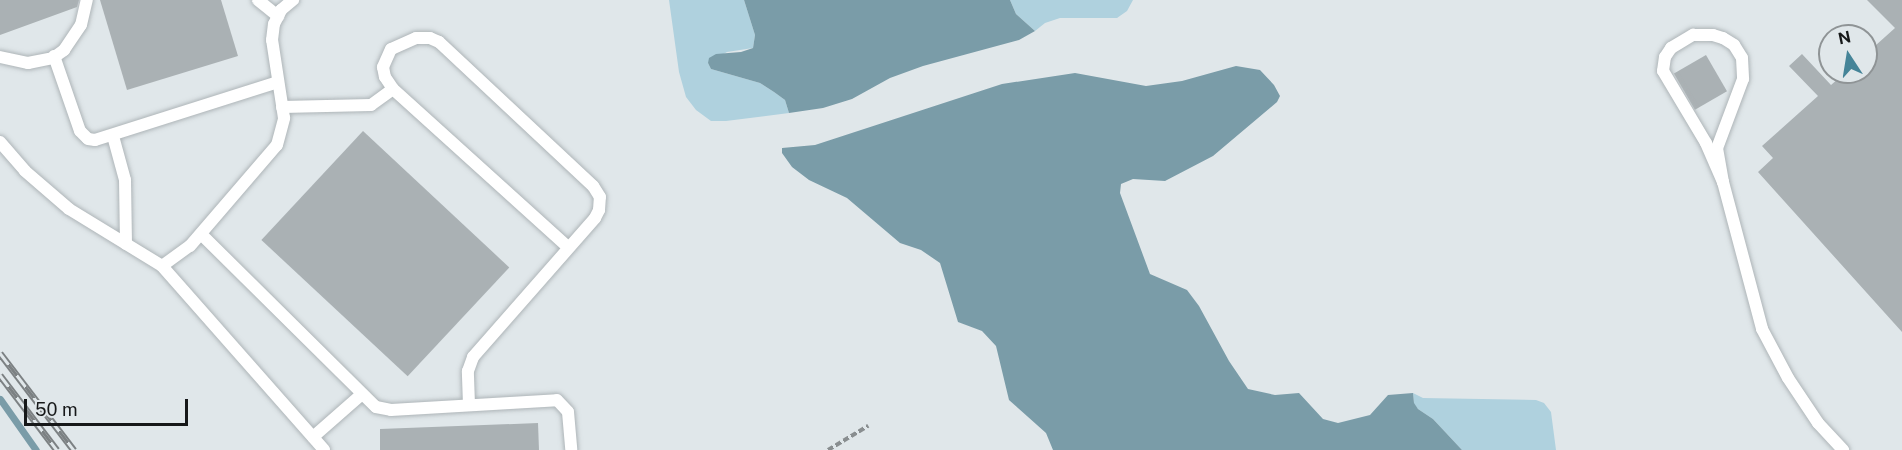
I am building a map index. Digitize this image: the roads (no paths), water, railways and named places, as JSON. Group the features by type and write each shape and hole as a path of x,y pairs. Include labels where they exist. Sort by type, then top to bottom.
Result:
{"lane":[{"path":"0,57 28,63 54,56 73,39 81,26 87,0"},
{"path":"258,0 278,16"},
{"path":"162,266 182,254 277,145 283,126 272,40 278,16 293,0"},
{"path":"1723,182 1706,143 1663,72 1665,57 1671,48 1684,38 1701,34 1713,35 1731,42 1744,67 1743,80 1717,148 1723,182 1762,329 1778,362 1818,423 1843,450"},
{"path":"469,405 468,371 473,357 597,214 601,202 599,193 442,45 430,38 421,37 391,49 383,67 385,77 393,89 568,247"},
{"path":"54,56 82,134 95,140 278,82"},
{"path":"282,107 371,105 393,89"},
{"path":"113,136 125,180 126,244"},
{"path":"0,142 48,193 86,221 162,266 324,450"},
{"path":"201,234 371,405 386,410 557,400 568,412 571,450"},
{"path":"313,437 362,395"}],"waterway":[{"path":"0,399 36,450"}],"railway":[{"path":"0,353 74,450"},
{"path":"0,375 57,450"}]}
